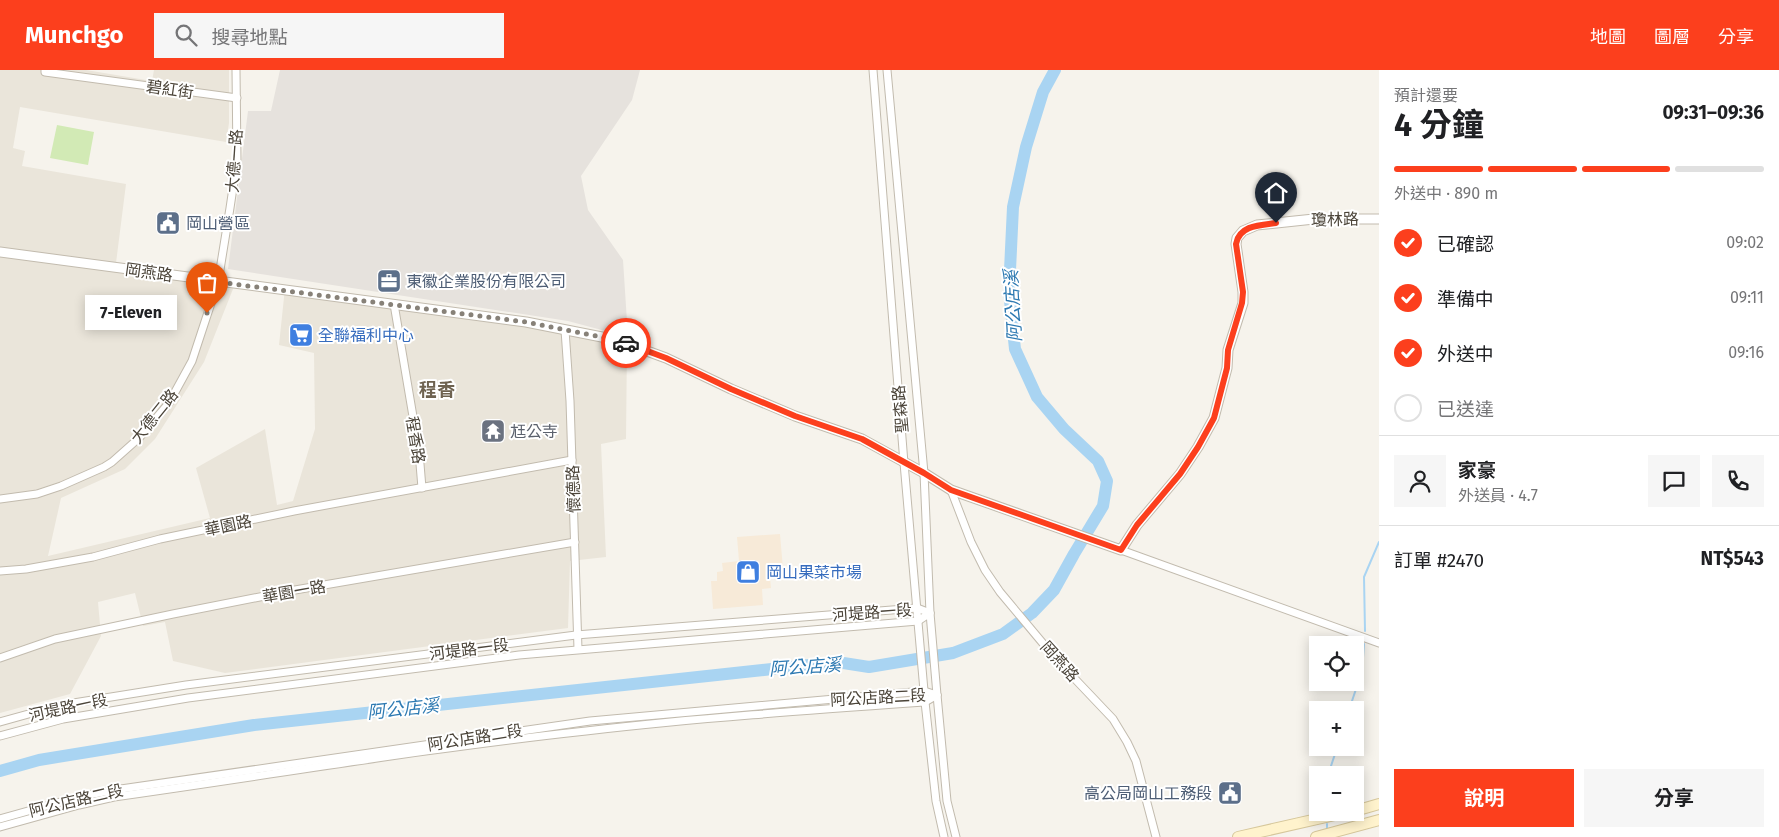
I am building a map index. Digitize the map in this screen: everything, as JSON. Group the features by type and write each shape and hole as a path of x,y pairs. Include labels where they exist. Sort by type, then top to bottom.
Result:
{"main road":[{"path":"1364,808 1379,804"},
{"path":"1316,837 1379,820"},
{"path":"1238,837 1269,834 1317,821"},
{"path":"1346,821 1346,829"}],"street":[{"name":"碧紅街","path":"45,70 45,72 237,98"},
{"name":"大德一路","path":"218,282 237,161 236,70"},
{"name":"聖森路","path":"873,70 916,608 936,802 944,837"},
{"name":"聖森路","path":"888,70 924,473 930,613 937,695 947,801 956,837"},
{"name":"瓊林路","path":"1121,550 1137,525 1180,474 1214,418 1227,368 1228,350 1242,303 1243,292 1236,244 1237,238 1243,230 1257,225 1314,219 1379,219"},
{"name":"岡燕路","path":"0,252 526,322 616,340 666,358 731,389 795,416 862,439 951,490 1121,550"},
{"name":"大德二路","path":"0,499 37,494 61,486 104,467 139,438 169,403 192,361 218,282"},
{"name":"程香路","path":"394,304 419,452 422,488"},
{"name":"懷德路","path":"565,330 572,460 576,635 578,648"},
{"name":"華園路","path":"0,571 26,569 93,557 160,540 294,511 572,460"},
{"name":"岡燕路","path":"951,490 984,570 1036,635 1113,719 1122,734 1136,761 1156,837"},
{"name":"華園一路","path":"0,658 55,640 295,590 575,542"},
{"path":"1121,550 1379,643"},
{"name":"河堤路一段","path":"0,722 61,705 186,685 576,635 916,608 930,613 918,624 578,648 188,698 63,719 0,736"},
{"name":"阿公店路二段","path":"0,819 78,797 114,790 545,726 657,714 924,691 937,695"},
{"name":"阿公店路二段","path":"0,827 114,797 443,750 585,731 801,710 925,702 937,695"}],"shaded area":[{"path":"0,70 86,70 152,81 154,70 229,70 229,123 226,142 20,107 13,148 25,151 22,166 126,184 116,263 237,279 204,362 155,439 125,469 61,498 48,556 210,518 196,468 265,429 277,505 293,501 315,429 314,353 279,345 285,288 568,328 627,343 626,439 601,444 606,557 570,561 568,628 225,673 173,661 165,622 143,626 135,593 98,602 101,636 70,694 0,713"},
{"path":"280,70 640,70 632,100 581,176 588,210 623,260 628,337 568,321 228,269 248,111 271,111"},
{"name":"岡山果菜市場","path":"780,534 783,569 777,570 777,577 770,578 771,588 762,589 763,605 713,609 711,581 717,581 717,572 723,571 722,563 739,561 737,537"}],"green space":[{"path":"57,125 94,132 88,165 50,158"}],"waterway":[{"name":"阿公店溪","path":"0,771 39,760 254,725 837,662 869,667 953,653 1003,634 1032,613 1054,590 1103,506 1107,481 1098,461 1064,429 1037,397 1015,349 1009,291 1013,207 1026,147 1043,92 1055,70"},
{"path":"1365,631 1364,577 1379,542"},
{"path":"1352,701 1355,691"},
{"path":"1331,766 1334,756"}],"way so far":[{"path":"207,313 218,282 526,322 626,343"}],"place":[{"name":"岡山營區","path":"168,223"},
{"name":"東徽企業股份有限公司","path":"389,281"},
{"name":"7-Eleven","path":"207,313"},
{"name":"全聯福利中心","path":"301,335"},
{"name":"尪公寺","path":"493,431"},
{"name":"岡山果菜市場","path":"748,572"},
{"name":"高公局岡山工務段","path":"1230,793"}],"district":[{"name":"程香","path":"437,390"}],"route":[{"path":"626,343 666,358 731,389 795,416 862,439 951,490 1121,550 1137,525 1180,474 1214,418 1227,368 1228,350 1242,303 1243,292 1236,244 1237,238 1243,230 1257,225 1276,223"}]}
